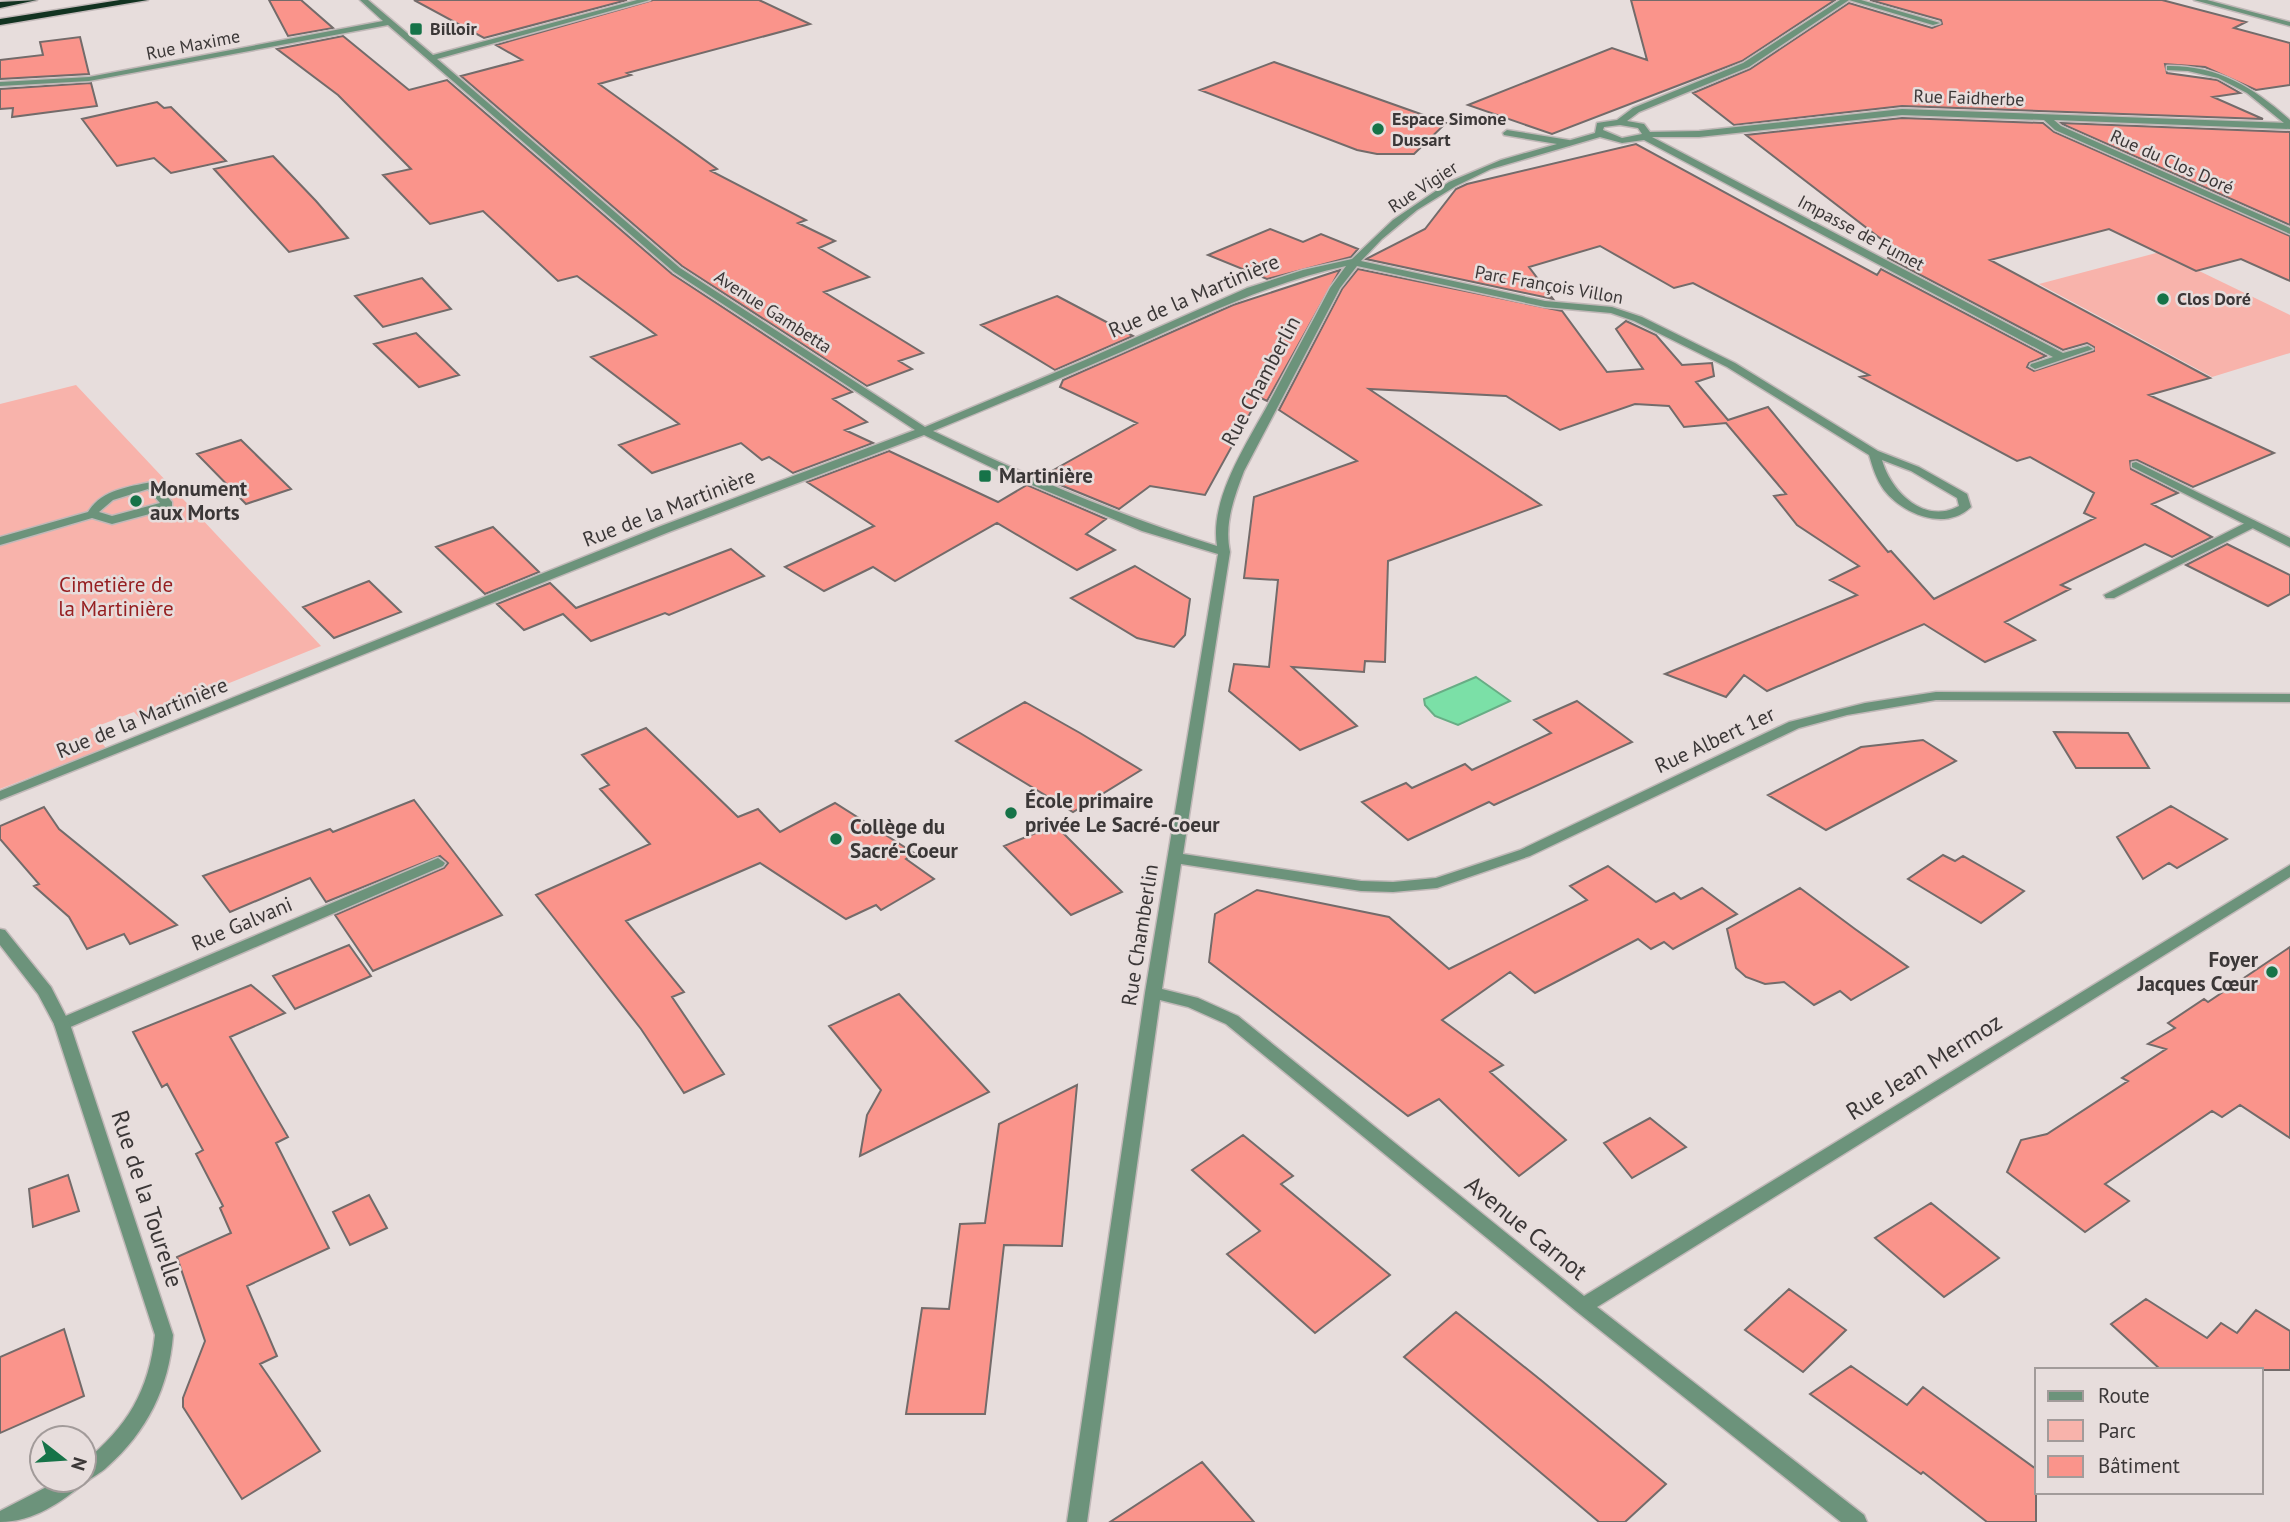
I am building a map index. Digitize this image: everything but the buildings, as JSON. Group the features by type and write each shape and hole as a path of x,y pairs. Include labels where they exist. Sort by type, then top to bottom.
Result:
{"highway":[{"path":"0,5 32,0"},
{"path":"0,22 142,0"}],"street":[{"name":"Avenue Gambetta","path":"364,0 677,270 924,431 1039,486 1146,528 1224,552"},
{"path":"431,58 646,0"},
{"path":"1600,134 1600,125 1620,122 1636,110 1746,65 1845,0"},
{"path":"1853,0 1936,23"},
{"path":"2198,0 2290,24"},
{"name":"Rue Maxime","path":"0,84 89,79 389,22"},
{"name":"Rue Faidherbe","path":"2169,68 2202,69 2240,83 2290,125"},
{"name":"Rue Faidherbe","path":"1600,134 1627,141 1646,136 1699,134 1902,111 2290,125"},
{"name":"Rue du Clos Doré","path":"2045,116 2058,128 2290,231"},
{"name":"Impasse de Fumet","path":"1620,122 1641,126 1646,136 2062,358"},
{"path":"1507,132 1569,144"},
{"name":"Rue Vigier","path":"1353,262 1404,215 1464,179 1600,134"},
{"name":"Rue de la Martinière","path":"0,796 665,529 924,431 1251,290 1306,272 1353,262"},
{"name":"Parc François Villon","path":"1353,262 1545,304 1612,310 1638,319 1731,365 1874,453 1915,469 1962,496 1965,507 1954,516 1928,514 1904,504 1883,479 1874,453"},
{"name":"Rue Chamberlin","path":"1077,1522 1153,993 1224,552 1219,536 1238,471 1335,288 1353,262"},
{"path":"2035,366 2088,349"},
{"path":"2136,465 2290,543"},
{"path":"0,541 92,514 112,520 168,505 151,485 112,497 95,507 92,514"},
{"path":"2110,595 2251,524"},
{"name":"Rue Albert 1er","path":"1176,858 1361,886 1393,887 1437,883 1525,853 1794,725 1840,710 1886,701 1936,696 2290,698"},
{"name":"Rue Galvani","path":"62,1024 438,863"},
{"name":"Rue Jean Mermoz","path":"1583,1306 2290,870"},
{"name":"Rue de la Tourelle","path":"0,934 45,991 62,1024 164,1335 163,1362 151,1399 130,1430 98,1461"},
{"name":"Avenue Carnot","path":"1153,993 1192,1002 1233,1020 1583,1306 1857,1522"},
{"path":"0,1521 56,1494"}],"green space":[{"name":"Clos Doré","path":"2160,252 2290,315 2290,353 2212,377 2039,284"},
{"name":"Cimetière de la Martinière","path":"76,385 321,646 140,719 134,712 90,729 106,748 0,789 0,404"}],"shaded area":[{"path":"1476,677 1510,701 1458,725 1435,716 1425,705 1424,699"}],"place":[{"name":"Billoir","path":"416,29"},
{"name":"Espace Simone Dussart","path":"1378,129"},
{"name":"Clos Doré","path":"2163,299"},
{"name":"Martinière","path":"985,476"},
{"name":"Monument aux Morts","path":"136,501"},
{"name":"École primaire privée Le Sacré-Coeur","path":"1011,813"},
{"name":"Collège du Sacré-Coeur","path":"836,839"},
{"name":"Foyer Jacques Cœur","path":"2272,972"}]}
